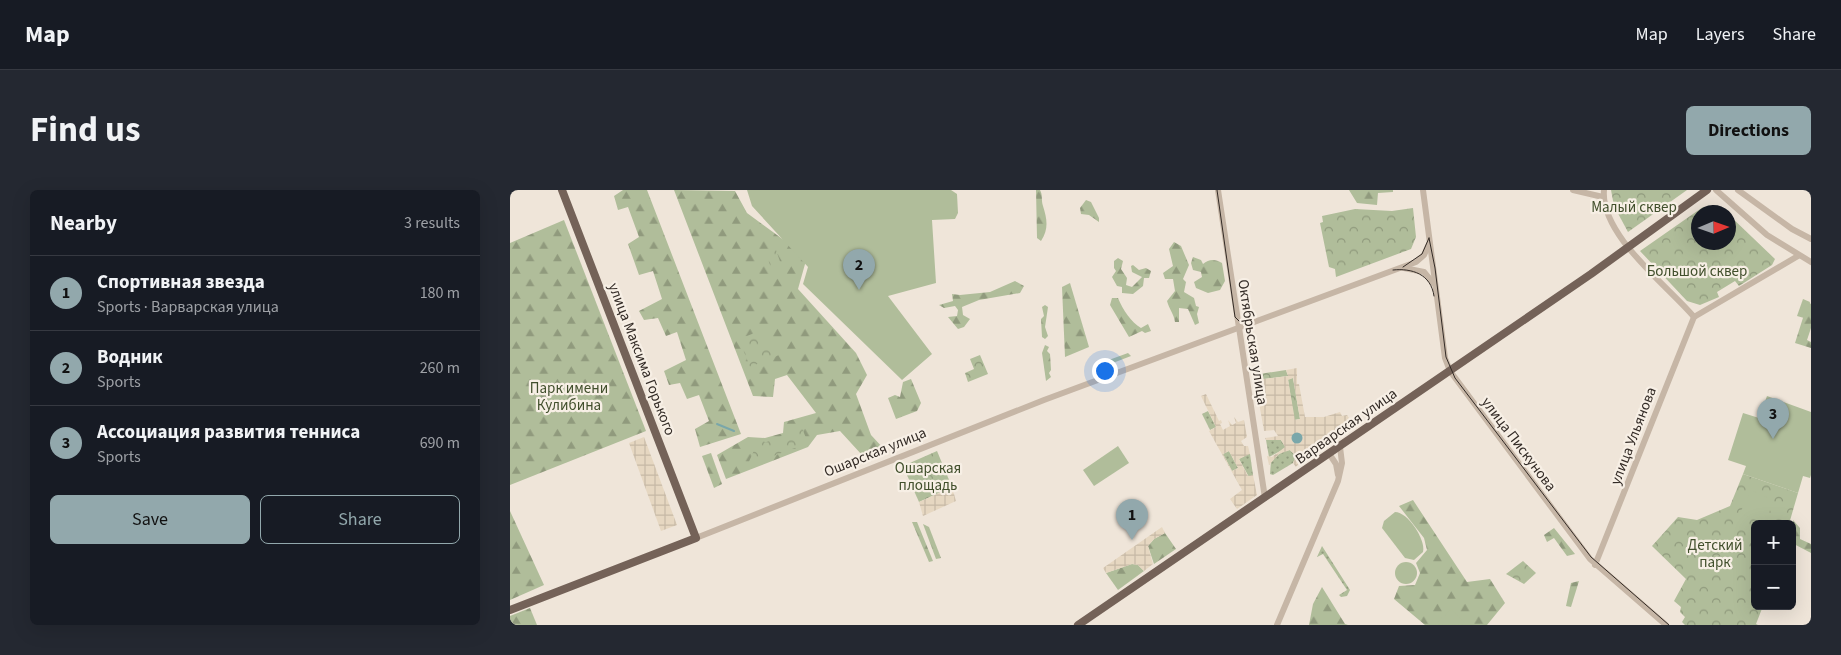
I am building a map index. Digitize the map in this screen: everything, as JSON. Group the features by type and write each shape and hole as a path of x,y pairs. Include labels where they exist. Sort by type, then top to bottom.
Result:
{"main road":[{"name":"улица Максима Горького","path":"562,190 696,538"},
{"name":"Варварская улица","path":"1078,625 1330,455 1707,190"},
{"name":"Ошарская улица","path":"510,610 696,538"}],"street":[{"name":"Октябрьская улица","path":"1218,190 1237,328 1265,498"},
{"name":"улица Пискунова","path":"1423,190 1444,358 1450,371 1595,565 1666,625"},
{"path":"1573,190 1604,194 1608,213 1627,247 1694,317 1798,256"},
{"path":"1716,190 1767,234 1798,256 1811,262"},
{"path":"1738,190 1792,229 1811,239"},
{"path":"1400,268 1416,262 1424,256 1429,241"},
{"name":"Ошарская улица","path":"696,538 1044,400 1400,268"},
{"path":"1400,268 1413,268 1424,272 1436,289"},
{"name":"улица Ульянова","path":"1595,565 1694,317"},
{"path":"1278,625 1338,481 1342,463 1340,447"},
{"path":"1330,455 1336,464 1338,481"}],"green space":[{"path":"623,190 647,190 741,434 700,447 695,429 709,421 699,395 687,399 680,383 669,385 664,371 686,360 677,332 666,336 658,318 644,320 639,311 662,299 653,271 639,275 628,244 639,237 628,207 618,210 614,196"},
{"path":"674,190 735,191 747,213 807,257 798,289 856,353 867,375 856,394 871,435 884,449 862,455 840,431 817,435 808,447 726,479 717,455 748,437 765,438 783,433 784,422 816,413 787,375 775,379 773,397 753,396"},
{"path":"747,190 951,190 957,194 958,213 955,219 932,220 936,283 888,296 932,354 902,380 803,284 808,267 752,206"},
{"path":"1036,190 1041,192 1046,220 1046,228 1041,241 1037,238"},
{"path":"1349,190 1393,190 1393,192 1378,193 1377,205 1357,203"},
{"name":"Малый сквер","path":"1611,190 1687,190 1628,232 1614,206"},
{"path":"1086,200 1091,202 1099,222 1089,215 1081,214 1080,208"},
{"path":"1413,208 1416,237 1411,249 1336,277 1335,269 1329,267 1320,223 1323,222 1322,216 1355,209 1392,211"},
{"name":"Большой сквер","path":"1691,215 1691,250 1736,250 1736,222 1775,259 1772,265 1739,286 1735,281 1717,292 1719,297 1700,305 1687,301 1640,251"},
{"name":"Парк имени Кулибина","path":"564,220 646,431 510,485 510,243"},
{"path":"1174,242 1181,246 1189,265 1183,279 1186,282 1184,292 1194,298 1196,306 1199,307 1197,314 1199,323 1195,325 1188,309 1179,308 1179,322 1175,322 1167,301 1175,291 1173,279 1165,279 1163,273 1173,266 1169,249"},
{"path":"776,250 782,267 772,271 766,253"},
{"path":"1193,257 1201,260 1203,264 1212,260 1222,263 1225,281 1220,290 1208,293 1196,288 1194,282 1202,277 1201,272 1193,270 1191,263"},
{"path":"1118,258 1123,261 1121,269 1127,278 1126,285 1132,287 1142,277 1132,272 1131,266 1133,265 1139,270 1146,268 1151,271 1149,278 1144,278 1143,286 1133,294 1122,293 1122,287 1117,286 1112,277 1116,271 1114,261"},
{"path":"1015,281 1024,286 1020,293 979,300 962,307 963,315 970,319 964,327 958,329 948,317 957,316 958,310 955,306 944,308 939,305 953,301 952,294 990,292"},
{"path":"1070,283 1089,347 1065,357 1062,287"},
{"path":"1112,298 1118,298 1122,307 1137,325 1141,328 1148,324 1151,331 1145,333 1142,331 1129,337 1110,305"},
{"path":"1803,299 1810,302 1804,318 1797,316"},
{"path":"1808,302 1811,304 1811,328 1807,340 1811,342 1811,348 1795,343"},
{"path":"1045,305 1048,307 1045,327 1048,336 1045,339 1042,337 1041,319 1044,316 1042,307"},
{"path":"757,332 779,355 750,367 739,339"},
{"path":"1045,345 1049,347 1047,351 1050,354 1051,370 1049,373 1051,377 1046,381 1042,353"},
{"path":"1128,353 1131,356 1105,366 1106,361"},
{"path":"980,355 988,374 968,382 965,373 974,369 970,359"},
{"path":"1286,370 1288,376 1255,380 1253,375"},
{"path":"1293,378 1300,419 1294,420 1288,379"},
{"path":"911,379 921,403 917,411 896,419 888,398 895,395 900,397 903,382"},
{"path":"1767,396 1811,412 1811,475 1810,478 1803,476 1798,493 1743,474 1746,466 1728,460 1743,413 1759,418"},
{"path":"1208,411 1216,427 1210,430 1202,414"},
{"path":"802,428 808,443 747,466 756,446"},
{"path":"1266,440 1281,440 1286,448 1269,457"},
{"path":"1118,446 1129,463 1094,486 1083,470"},
{"path":"1290,450 1296,456 1293,463 1273,475 1270,474 1271,461 1283,451"},
{"name":"Ошарская площадь","path":"937,451 952,487 919,502 903,466"},
{"path":"1229,451 1238,468 1232,471 1223,454"},
{"path":"711,453 722,484 714,488 702,456"},
{"path":"1250,454 1253,475 1249,477 1239,459"},
{"name":"Детский парк","path":"1743,474 1798,493 1790,520 1751,520 1751,610 1761,610 1756,624 1758,625 1685,625 1682,622 1685,617 1680,612 1681,607 1674,601 1686,579 1652,546 1678,517 1697,520 1730,506"},
{"path":"1242,475 1247,485 1234,504 1231,499 1243,490 1236,479"},
{"path":"1751,490 1773,500 1767,520 1757,520 1740,513"},
{"path":"1413,500 1467,582 1490,579 1505,603 1487,625 1425,625 1394,599 1399,586 1415,585 1420,573 1416,563 1427,550 1424,538 1399,506"},
{"path":"510,511 544,585 510,600"},
{"path":"1395,512 1400,513 1410,521 1422,541 1423,552 1414,560 1405,558 1382,528 1384,521"},
{"path":"912,522 917,522 933,561 929,562"},
{"path":"1796,523 1800,528 1800,539 1811,544 1811,553 1796,545"},
{"path":"923,524 929,527 941,558 936,559"},
{"path":"1554,528 1575,554 1567,556 1554,538 1547,542 1544,535"},
{"path":"1165,533 1176,549 1154,564 1148,546 1154,539"},
{"path":"1322,546 1350,590 1347,596 1341,597 1339,595 1347,590 1323,554 1317,557"},
{"path":"1523,561 1536,573 1524,584 1506,574"},
{"path":"1406,562 1414,565 1417,573 1414,581 1406,584 1398,581 1395,573 1398,565"},
{"path":"1132,564 1138,565 1144,571 1118,590 1106,573"},
{"path":"1579,581 1571,607 1566,606 1571,583"},
{"path":"1322,587 1345,624 1348,625 1309,625 1313,604"},
{"path":"530,608 537,625 510,625 510,616"},
{"path":"1452,609 1465,624 1435,624"}],"shaded area":[{"path":"1297,368 1297,384 1299,384 1305,417 1324,417 1340,412 1342,416 1347,415 1355,427 1305,457 1296,467 1293,463 1296,456 1290,450 1279,454 1269,465 1267,456 1272,457 1285,447 1281,440 1266,440 1265,438 1278,436 1274,430 1264,431 1255,380 1288,376 1286,370","holes":["1293,378 1300,419 1295,420 1288,380"]},
{"path":"1206,394 1219,421 1221,420 1222,423 1220,424 1223,430 1230,426 1228,420 1232,425 1236,423 1234,417 1238,422 1244,420 1247,437 1241,441 1244,446 1248,446 1250,454 1239,459 1248,476 1253,475 1257,495 1237,509 1230,499 1242,490 1209,431 1216,427 1201,396","holes":["1229,451 1238,468 1232,471 1223,454"]},
{"path":"644,437 677,525 661,531 629,443"},
{"name":"Ошарская площадь","path":"952,487 956,501 923,516 919,502"},
{"path":"1162,527 1165,533 1154,539 1148,546 1153,564 1144,571 1138,565 1132,564 1106,573 1103,568"}],"water":[{"path":"1297,432 1303,438 1297,444 1291,438"}],"waterway":[{"path":"717,424 734,431"}],"tram line":[{"path":"1217,190 1235,317 1240,322 1251,323"},
{"path":"1429,238 1435,268 1446,357 1455,378 1591,557 1669,625"},
{"path":"1403,267 1422,254 1429,238"},
{"path":"1393,270 1407,270 1420,274 1429,282 1434,296"}],"place":[{"name":"Водник","path":"859,290"},
{"name":"Ассоциация развития тенниса","path":"1773,439"},
{"name":"Спортивная звезда","path":"1132,540"}]}
